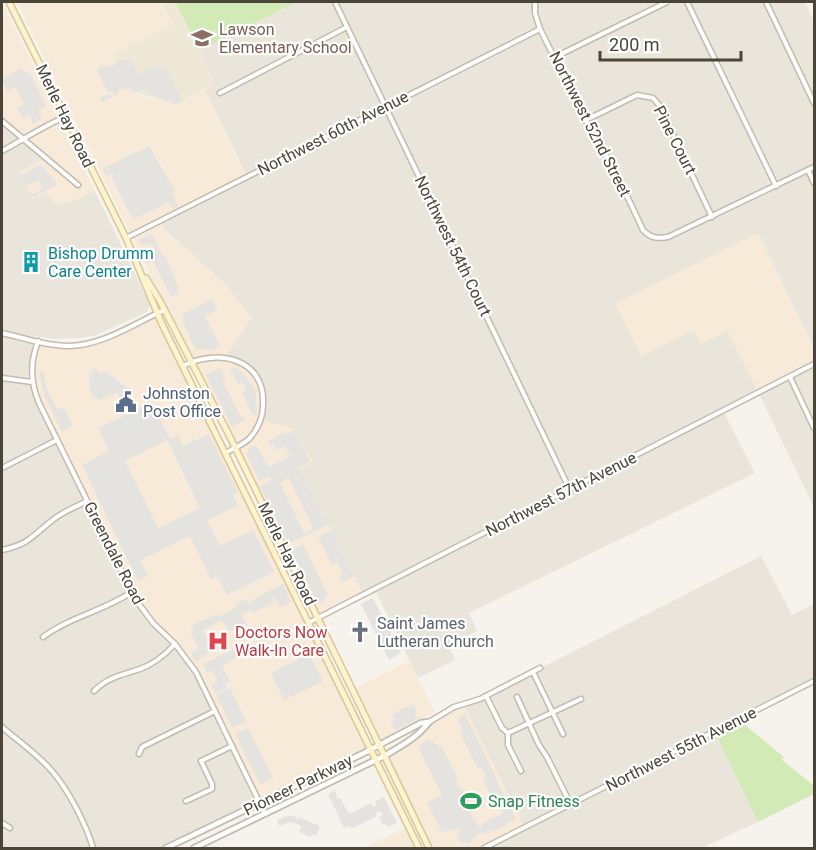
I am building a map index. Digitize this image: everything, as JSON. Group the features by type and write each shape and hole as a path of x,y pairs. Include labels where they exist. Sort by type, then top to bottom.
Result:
{"main road":[{"name":"Merle Hay Road","path":"9,2 126,238 183,366 419,849"},
{"name":"Merle Hay Road","path":"137,264 164,310 235,448 429,849"}],"street":[{"name":"Northwest 54th Court","path":"335,2 570,489"},
{"name":"Northwest 52nd Street","path":"535,2 535,13 540,29 598,146 612,164 644,230 650,236 658,239 668,237 712,217"},
{"path":"555,57 667,2"},
{"path":"687,2 776,186"},
{"path":"766,2 814,103"},
{"path":"220,93 347,27"},
{"name":"Northwest 60th Avenue","path":"126,238 540,29"},
{"name":"Pine Court","path":"585,120 637,95 653,98 659,105 712,217"},
{"path":"2,151 44,125 65,117"},
{"path":"2,121 78,185"},
{"path":"712,217 814,167"},
{"path":"808,170 814,183"},
{"path":"2,333 70,346 110,337 164,310"},
{"name":"Greendale Road","path":"38,341 32,362 32,382 37,399 132,592 144,612 175,644 196,672 265,814"},
{"path":"183,366 212,356 233,359 249,369 260,384 264,398 261,419 250,438 225,453"},
{"name":"Northwest 57th Avenue","path":"308,623 814,364"},
{"path":"790,376 814,428"},
{"path":"2,378 32,382"},
{"path":"2,468 57,440"},
{"path":"2,550 22,544 64,512 87,501"},
{"path":"43,637 70,620 108,606 132,592"},
{"path":"94,692 110,678 156,661 175,644"},
{"name":"Pioneer Parkway","path":"194,849 384,756 410,741 429,722 454,706 473,702 540,668"},
{"path":"533,672 563,734"},
{"name":"Northwest 55th Avenue","path":"484,849 814,681"},
{"path":"486,696 501,728 508,733"},
{"path":"517,697 539,746 571,805"},
{"path":"508,733 581,699"},
{"path":"140,754 142,747 215,711"},
{"name":"Pioneer Parkway","path":"166,849 421,723 429,722"},
{"path":"2,727 44,762 60,781 84,826 93,849"},
{"path":"508,733 507,743 521,771"},
{"path":"186,801 212,789 212,784 201,761 232,746"},
{"path":"2,823 10,828"}],"shaded area":[{"path":"2,2 95,191 69,202 55,204 46,193 33,199 20,171 43,159 2,126"},
{"path":"17,2 162,2 173,24 114,54 134,93 175,105 205,90 237,158 248,175 160,221 164,230 226,285 255,323 250,319 225,357 233,359 252,372 263,393 261,419 295,429 312,461 299,468 361,592 367,593 318,618"},
{"path":"162,2 297,2 200,50 214,84 175,105 134,93 114,53 173,24"},
{"path":"297,2 805,2 814,22 814,348 758,233 694,330 728,331 760,394 814,368 814,507 759,394 724,413 755,473 469,613 477,631 448,645 455,660 418,678 376,592 362,593 299,468 312,461 261,419 225,357 251,318 226,285 164,229 160,221 244,170 205,90 214,84 200,50"},
{"path":"131,59 137,71 134,73 136,75 154,66 166,69 183,100 175,105 172,100 146,93 145,89 134,93 131,88 124,91 123,88 118,90 118,93 113,97 102,102 100,98 110,94 114,96 112,91 108,93 97,70 99,67"},
{"path":"20,68 32,76 46,106 38,111 42,119 33,123 29,115 23,118 17,108 24,104 15,87 7,91 2,80"},
{"path":"2,126 43,160 46,193 56,204 69,202 95,191 150,305 147,312 96,335 54,339 34,336 28,377 40,409 133,600 193,673 254,800 252,805 161,848 2,848"},
{"path":"149,146 175,191 172,193 178,206 173,208 168,203 134,218 112,178 114,173 106,176 102,169"},
{"path":"41,164 57,185 34,197 32,194 42,189 39,180 27,186 21,175"},
{"path":"758,233 814,348 814,362 757,390 728,331 701,344 694,330 641,356 615,304"},
{"path":"152,234 163,256 165,255 179,289 177,290 179,293 171,297 153,261 147,263 144,256 155,251 154,246 150,243 142,246 139,240"},
{"path":"212,299 217,310 205,316 210,327 206,330 211,328 220,346 212,350 196,350 182,320 184,318 182,314"},
{"path":"158,313 370,750 260,803 196,672 144,612 39,403 31,369 38,341 70,346 103,339"},
{"path":"234,367 245,375 255,390 257,413 253,415 242,393 246,390 242,382 238,384 230,369"},
{"path":"93,368 97,369 98,373 107,372 125,386 129,394 120,399 117,393 99,401 97,397 94,399 90,391 89,374 93,373"},
{"path":"220,368 226,379 223,381 241,417 243,416 245,420 232,427 206,375"},
{"path":"39,372 44,372 46,387 57,410 64,407 73,426 62,432 45,397"},
{"path":"152,402 170,439 178,435 183,446 209,434 238,493 233,495 238,505 207,520 220,546 253,530 274,572 227,595 218,577 211,579 190,536 140,560 148,576 138,581 82,465 109,451 98,428","holes":["167,440 200,508 158,528 125,461"]},
{"path":"295,430 310,461 287,473 299,468 328,525 288,544 260,487 272,480 270,476 259,481 246,454 249,452 248,449 256,445 268,467 290,456 285,446 276,450 268,441 285,432 287,434","holes":["289,478 313,528 304,533 280,483"]},
{"path":"331,531 354,577 342,582 339,576 343,573 337,562 332,564 318,537"},
{"path":"303,544 328,595 324,597 326,600 318,604 291,550"},
{"path":"761,556 792,615 814,604 814,677 527,825 523,825 463,704 480,699"},
{"path":"283,584 291,602 280,607 274,597 272,598 274,602 253,613 251,610 241,614 246,624 228,632 222,620 203,630 213,651 195,661 191,653 199,649 190,632 194,631 191,626 216,614 218,617 236,608 235,605 246,599 249,604 250,601"},
{"path":"373,598 401,653 389,660 361,604"},
{"path":"234,649 239,657 222,666 230,681 225,684 227,687 215,693 211,685 218,681 212,670 207,672 203,664"},
{"path":"309,654 323,681 284,700 271,673"},
{"path":"409,661 435,712 386,739 379,735 355,688"},
{"path":"230,688 246,721 232,728 216,694"},
{"path":"413,704 418,719 395,730 391,722 395,719 392,714"},
{"path":"463,704 525,828 484,848 429,848 384,756 410,741 429,722"},
{"path":"465,714 516,819 508,823 506,821 507,825 491,832 488,830 489,833 486,835 483,832 467,844 461,843 457,834 460,832 458,828 442,832 427,803 442,795 418,747 428,739 441,745 458,778 455,780 458,787 461,786 473,810 470,813 480,828 481,824 502,814 504,816 483,780 486,777 482,768 478,769 460,733 463,731 457,718"},
{"path":"248,728 273,778 260,785 235,734"},
{"path":"716,735 758,822 702,848 492,848"},
{"path":"335,790 336,799 340,798 349,814 371,803 373,807 376,806 375,801 384,797 397,823 388,827 386,824 383,825 379,817 383,815 380,811 376,813 377,816 353,828 349,826 344,828 328,794"},
{"path":"290,815 296,817 296,821 298,817 320,826 316,836 313,834 311,837 299,832 301,826 290,822 279,826 277,820"},
{"path":"408,827 419,848 364,848"}],"green space":[{"name":"Lawson Elementary School","path":"175,2 297,2 200,50"},
{"path":"736,724 745,725 784,757 782,760 814,786 814,794 758,822 716,735"}],"place":[{"name":"Lawson Elementary School","path":"202,38"},
{"name":"Bishop Drumm Care Center","path":"31,262"},
{"name":"Johnston Post Office","path":"126,402"},
{"name":"Saint James Lutheran Church","path":"360,632"},
{"name":"Doctors Now Walk-In Care","path":"218,641"},
{"name":"Snap Fitness","path":"471,801"}]}
